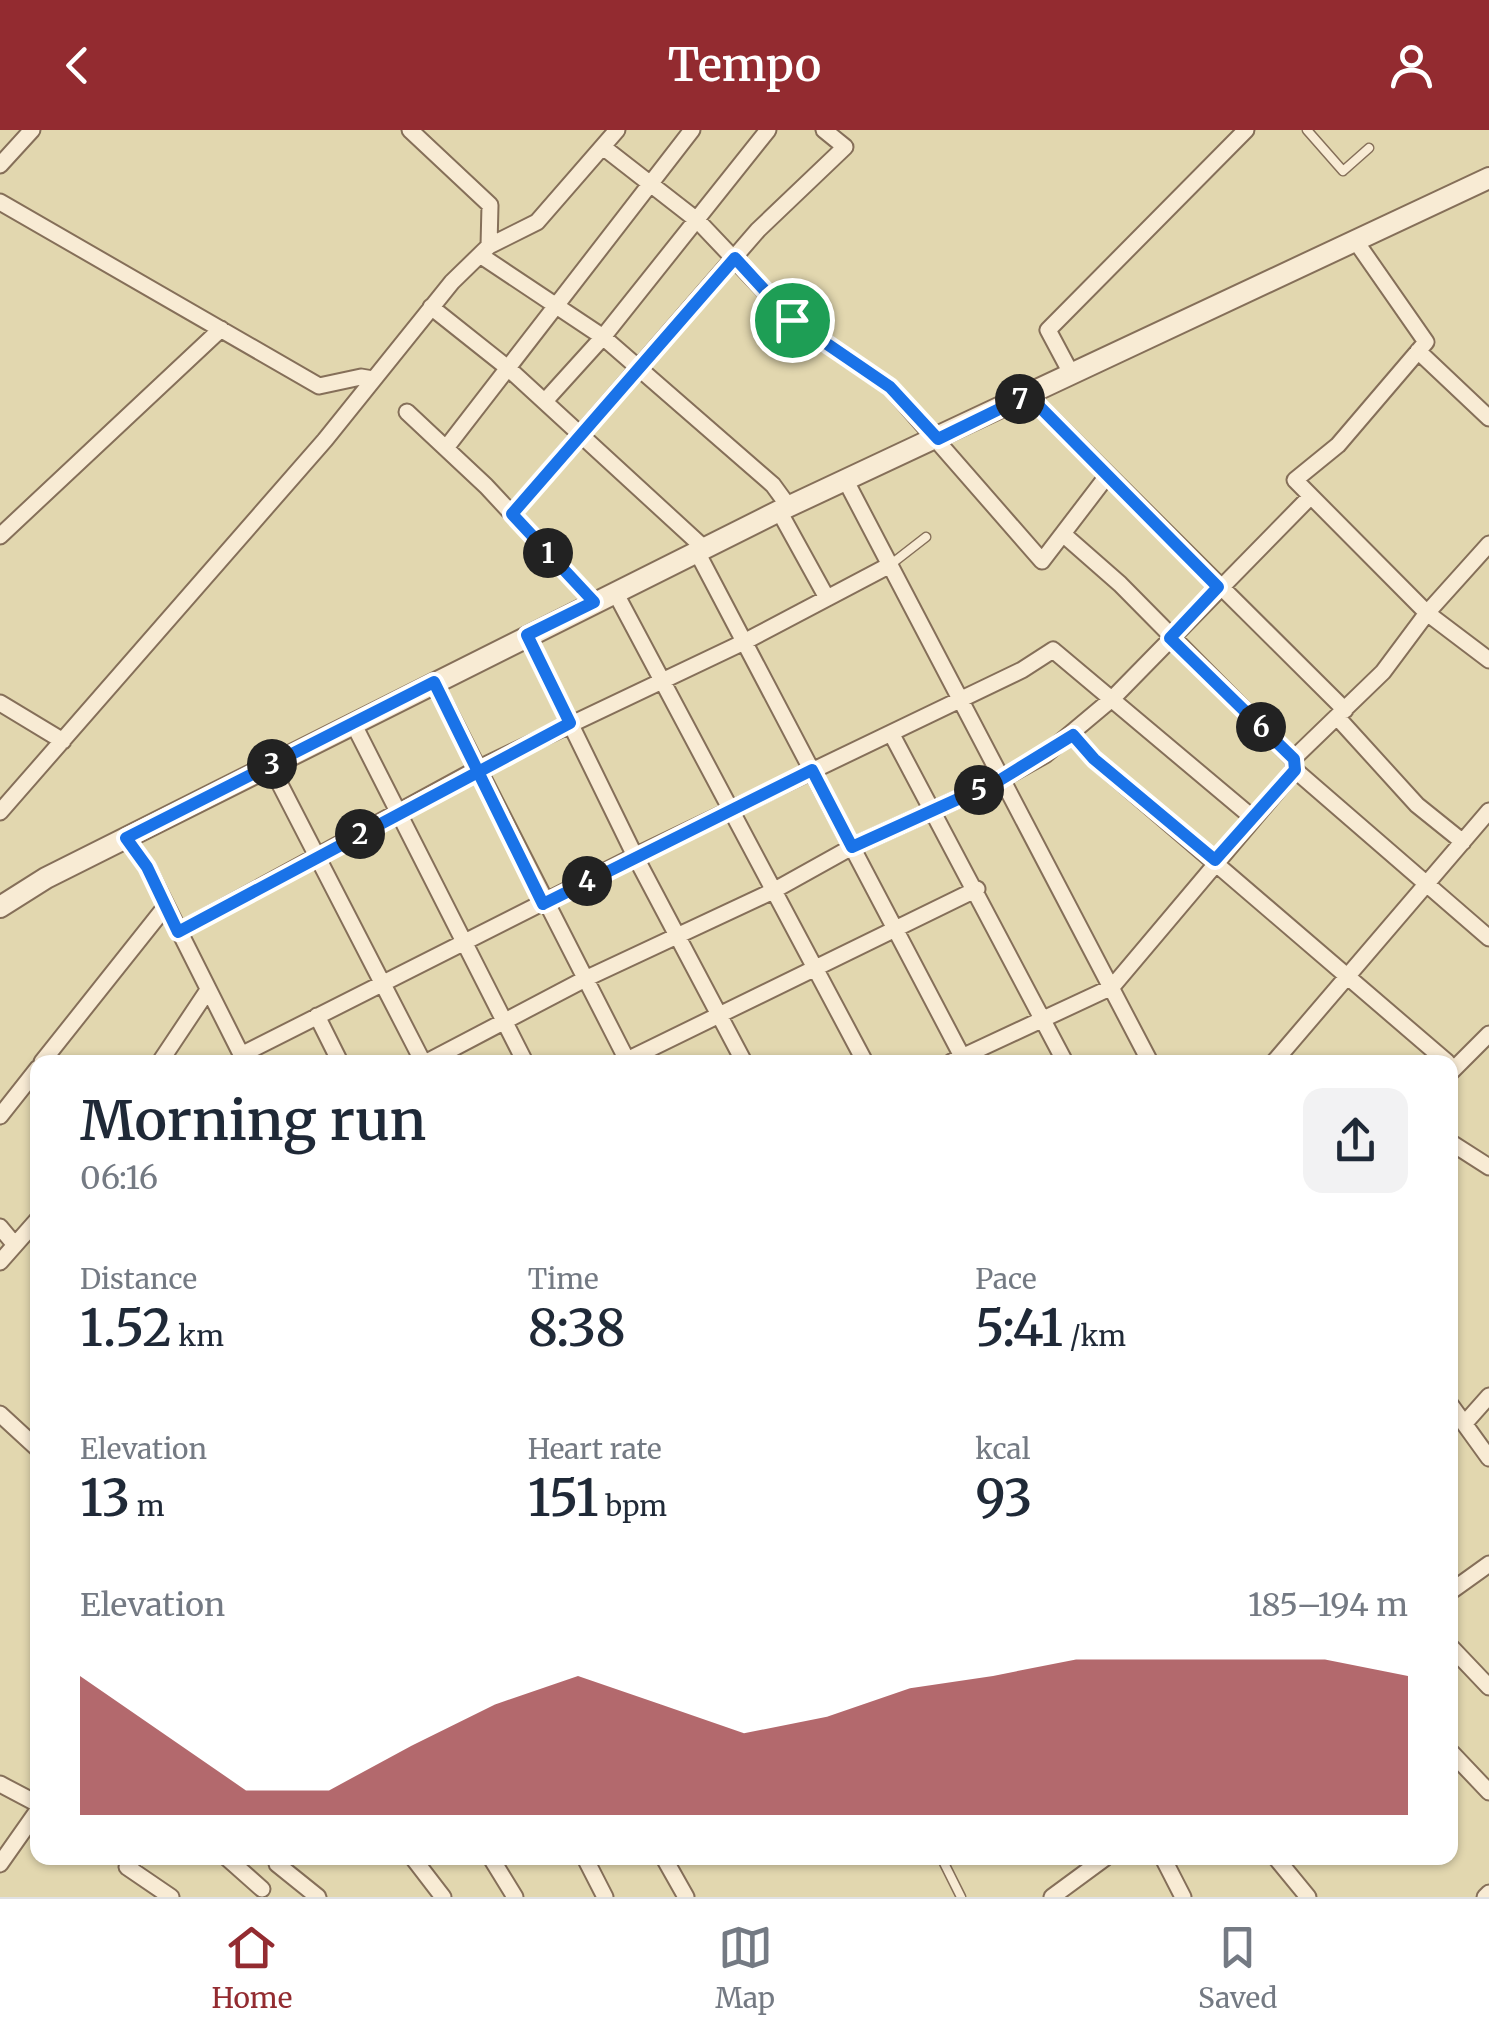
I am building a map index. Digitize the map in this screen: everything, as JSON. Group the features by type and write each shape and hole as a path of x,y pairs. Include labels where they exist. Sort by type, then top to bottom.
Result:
{"street":[{"path":"0,165 32,130"},
{"path":"410,130 490,206 484,250"},
{"path":"0,812 432,307 484,250 537,222 616,130"},
{"path":"446,448 692,130"},
{"path":"545,402 698,222 768,130"},
{"path":"512,514 735,258 845,147 824,130"},
{"path":"1072,375 1048,330 1246,130"},
{"path":"603,146 698,222 792,320 890,387 1042,561 1108,476"},
{"path":"0,907 126,838 594,602 1489,178"},
{"path":"0,202 319,386 361,377 374,379"},
{"path":"1357,242 1426,342 1338,445 1294,480 1308,499 1426,614 1489,660"},
{"path":"484,250 556,307 603,337 773,485 827,598"},
{"path":"432,307 582,434 701,550 744,642 956,1055"},
{"path":"0,536 221,330"},
{"path":"1418,351 1489,418"},
{"path":"1028,395 1341,713 1417,804 1464,842"},
{"path":"407,412 512,514 594,602"},
{"path":"847,483 1146,1055"},
{"path":"440,1055 506,1024 585,979 773,891 852,847 1000,780 1073,735 1308,499"},
{"path":"1063,534 1120,584 1294,764 1489,938"},
{"path":"971,1055 1112,987 1294,764 1383,672 1426,614 1489,544"},
{"path":"178,932 477,769 744,642 890,565"},
{"path":"615,592 861,1055"},
{"path":"527,635 635,856 740,1055"},
{"path":"250,1055 380,983 959,701 1053,650 1253,818"},
{"path":"434,682 623,1055"},
{"path":"0,703 64,741"},
{"path":"353,723 522,1055"},
{"path":"891,733 1062,1055"},
{"path":"1073,735 1094,759 1349,974 1436,1055"},
{"path":"270,765 380,983 421,1055"},
{"path":"1280,1055 1489,811"},
{"path":"126,838 166,906 241,1055"},
{"path":"639,1055 977,889"},
{"path":"48,1055 166,906"},
{"path":"165,1055 208,990"},
{"path":"317,1016 336,1055"},
{"path":"1458,1061 1489,1034"},
{"path":"0,1116 30,1078"},
{"path":"1458,1147 1489,1168"},
{"path":"0,1228 15,1245"},
{"path":"0,1262 30,1228"},
{"path":"1465,1424 1489,1396"},
{"path":"0,1414 30,1442"},
{"path":"1458,1415 1489,1458"},
{"path":"1458,1586 1489,1564"},
{"path":"1458,1654 1489,1687"},
{"path":"1458,1760 1489,1792"},
{"path":"0,1784 30,1802"},
{"path":"0,1864 30,1819"},
{"path":"129,1865 171,1897"},
{"path":"233,1865 259,1893 276,1865"},
{"path":"283,1865 318,1897"},
{"path":"418,1865 443,1897"},
{"path":"495,1865 514,1897"},
{"path":"589,1865 605,1897"},
{"path":"668,1865 686,1897"},
{"path":"1055,1896 1096,1865"},
{"path":"1167,1865 1183,1897"},
{"path":"1282,1865 1308,1897"}],"lane":[{"path":"1307,130 1343,172 1368,148"},
{"path":"890,565 926,536"},
{"path":"945,1865 962,1897"}],"shaded area":[{"path":"0,130 1489,130 1489,1897 0,1897"}],"route":[{"path":"792,320 735,258 512,514 594,602 527,635 570,723 477,769 178,932 147,867 126,838 434,682 477,769 543,904 812,770 852,847 1000,780 1073,735 1094,759 1215,860 1295,770 1294,759 1170,638 1218,587 1028,395 938,439 890,387 792,320"}]}
